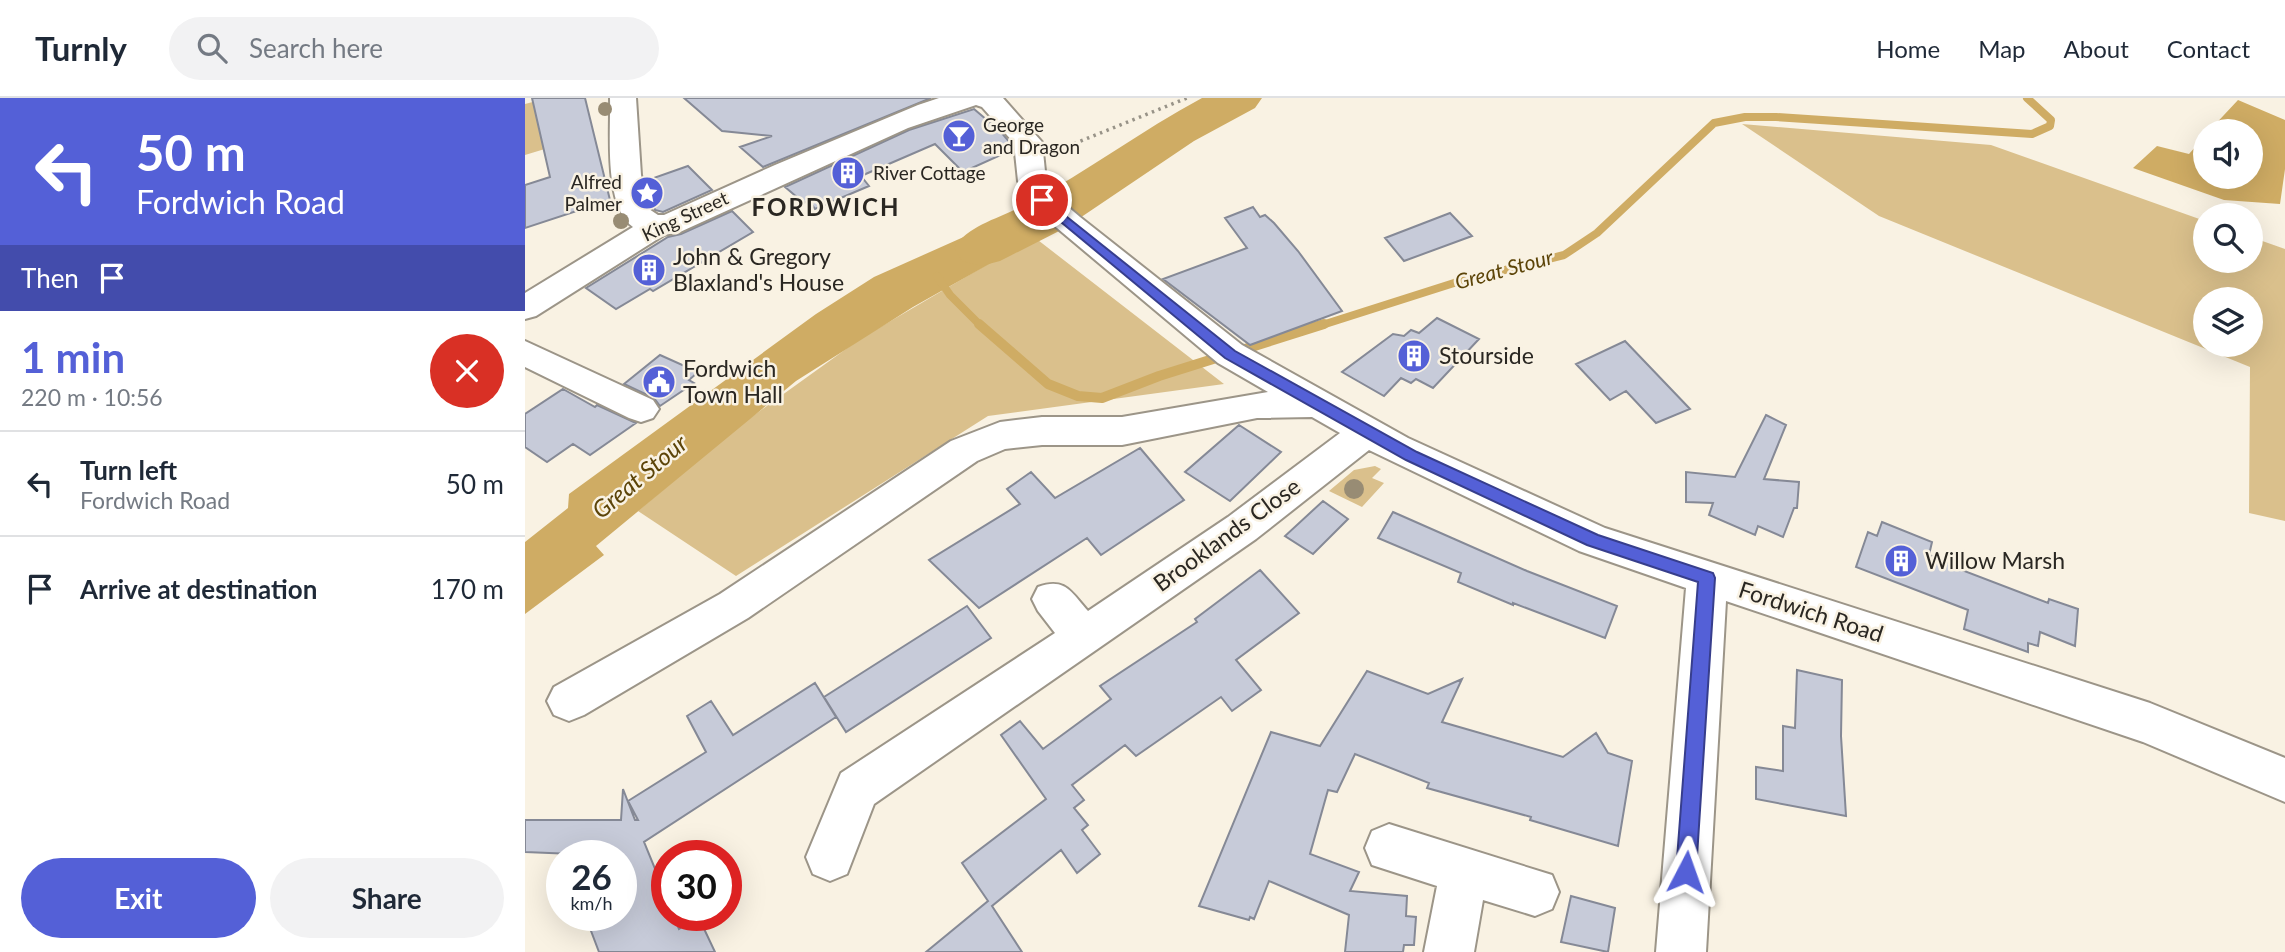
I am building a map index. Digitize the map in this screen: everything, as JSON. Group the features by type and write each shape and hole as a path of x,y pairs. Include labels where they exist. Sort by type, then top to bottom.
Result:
{"street":[{"path":"623,98 629,185 635,212 649,223 658,225"},
{"name":"King Street","path":"525,308 658,225 669,225 749,186 891,125 956,101 972,98"},
{"name":"Fordwich Road","path":"981,98 991,101 1028,142 1032,181 1042,200 1069,224 1230,355 1395,448 1593,540 2150,724 2285,780"},
{"path":"525,353 641,409"},
{"path":"569,701 734,606 964,451 1000,436 1042,431 1122,431 1257,405 1319,404"},
{"name":"Brooklands Close","path":"830,857 857,789 1242,527 1369,431"},
{"path":"1681,952 1707,578"},
{"path":"1052,599 1084,637"},
{"path":"1389,848 1535,892"},
{"path":"1449,952 1464,871"}],"path":[{"path":"1029,161 1187,98"}],"shaded area":[{"path":"548,98 591,135 525,155 525,104"},
{"path":"1742,124 1991,145 2193,217 2193,273 2263,273 2263,241 2285,249 2285,521 2249,513 2250,367 2225,357 2263,357 2263,287 2193,287 2193,344 1879,216"},
{"path":"1034,237 1224,384 988,416 736,576 638,511 739,426 860,339"},
{"path":"1375,466 1381,469 1372,478 1384,483 1362,507 1329,491 1354,470"}],"water":[{"path":"2238,100 2285,120 2285,169 2280,204 2224,200 2133,168 2157,146 2189,154 2193,150 2193,189 2263,189 2263,119 2220,119"},
{"name":"Great Stour","path":"1043,207 1058,220 1053,228 913,307 796,381 596,546 604,555 525,614 525,542 568,508 569,494 816,314 874,277 1024,210"}],"building":[{"path":"532,98 585,98 610,200 525,228 525,185 550,177"},
{"path":"684,98 931,98 763,167 740,147 772,136 722,131"},
{"path":"974,109 1001,132 1011,144 1012,150 963,172 935,144 861,176 869,186 815,209 809,200 804,203 785,187 909,130"},
{"path":"688,166 712,190 663,212 655,210 645,181"},
{"path":"1253,207 1260,217 1265,215 1274,223 1298,251 1342,311 1250,345 1163,279 1247,248 1225,218"},
{"name":"John & Gregory Blaxland's House","path":"732,211 753,232 653,291 650,289 616,309 586,288 668,237 681,234"},
{"path":"1450,213 1472,236 1404,261 1385,238"},
{"name":"Stourside","path":"1437,318 1479,339 1433,388 1416,379 1411,383 1401,378 1384,396 1342,372 1393,334 1404,336 1411,330 1419,333"},
{"path":"1625,341 1690,409 1656,423 1626,391 1610,400 1576,364"},
{"name":"Fordwich Town Hall","path":"660,355 698,372 689,380 694,383 660,406 654,398 624,384"},
{"path":"563,389 595,407 597,405 636,423 590,455 573,444 547,462 525,447 525,414"},
{"path":"1766,415 1786,425 1764,479 1799,482 1797,508 1794,508 1783,537 1758,526 1755,535 1709,515 1713,503 1686,502 1686,472 1735,477"},
{"path":"1239,425 1281,452 1230,501 1185,472"},
{"path":"1140,448 1184,500 1101,555 1087,538 979,608 929,560 1020,504 1007,489 1031,472 1055,498"},
{"path":"1323,501 1348,519 1313,554 1285,536"},
{"path":"1393,512 1527,571 1617,606 1605,638 1458,582 1461,573 1378,538"},
{"path":"1882,522 1932,542 1929,555 1960,567 1959,569 2048,603 2049,599 2078,609 2075,646 2040,632 2038,646 2028,643 2028,652 1964,629 1968,610 1856,567 1868,532 1877,536"},
{"path":"1260,570 1299,613 1236,660 1261,690 1232,711 1221,697 1136,756 1125,745 1072,785 1084,800 1074,808 1088,825 1082,830 1100,854 1077,873 1061,850 992,906 1022,952 926,952 988,901 962,863 1046,799 1001,735 1020,721 1043,749 1111,699 1100,686 1197,622 1195,619"},
{"path":"967,606 991,638 846,732 824,697"},
{"path":"1797,670 1842,680 1841,736 1846,816 1756,799 1756,767 1783,771 1783,726 1795,728"},
{"path":"1367,671 1428,694 1462,679 1442,722 1563,757 1596,733 1608,753 1632,761 1618,846 1530,820 1531,817 1427,788 1429,783 1355,754 1337,792 1328,790 1310,854 1359,872 1350,891 1407,896 1406,916 1416,917 1414,945 1404,945 1403,952 1345,952 1349,915 1269,881 1254,919 1250,917 1249,920 1199,906 1271,732 1320,746"},
{"path":"815,683 836,717 644,842 651,859 651,931 705,931 715,952 599,952 591,931 637,931 637,840 546,840 546,853 525,852 525,820 621,820 623,789 635,820 638,820 628,801 706,752 687,716 711,701 733,735"},
{"path":"1571,896 1615,908 1608,952 1561,942"}],"waterway":[{"name":"Great Stour","path":"981,248 1046,216 1177,131 1238,98"},
{"name":"Great Stour","path":"1319,326 1454,283 1564,255 1597,233 1714,123 1745,117 1776,117 2032,134 2050,126 2051,120 2027,98"},
{"name":"Great Stour","path":"937,276 950,295 979,324"},
{"name":"Great Stour","path":"979,324 1048,384 1078,396 1102,398 1159,376 1324,324"}],"place":[{"name":"George and Dragon","path":"959,136"},
{"name":"River Cottage","path":"848,173"},
{"name":"Alfred Palmer","path":"647,193"},
{"name":"John & Gregory Blaxland's House","path":"649,270"},
{"name":"Stourside","path":"1414,356"},
{"name":"Fordwich Town Hall","path":"659,382"},
{"name":"Willow Marsh","path":"1901,561"}],"district":[{"name":"FORDWICH","path":"826,208"}],"route":[{"path":"1042,200 1230,355 1412,456 1593,540 1707,578 1686,872"}]}
